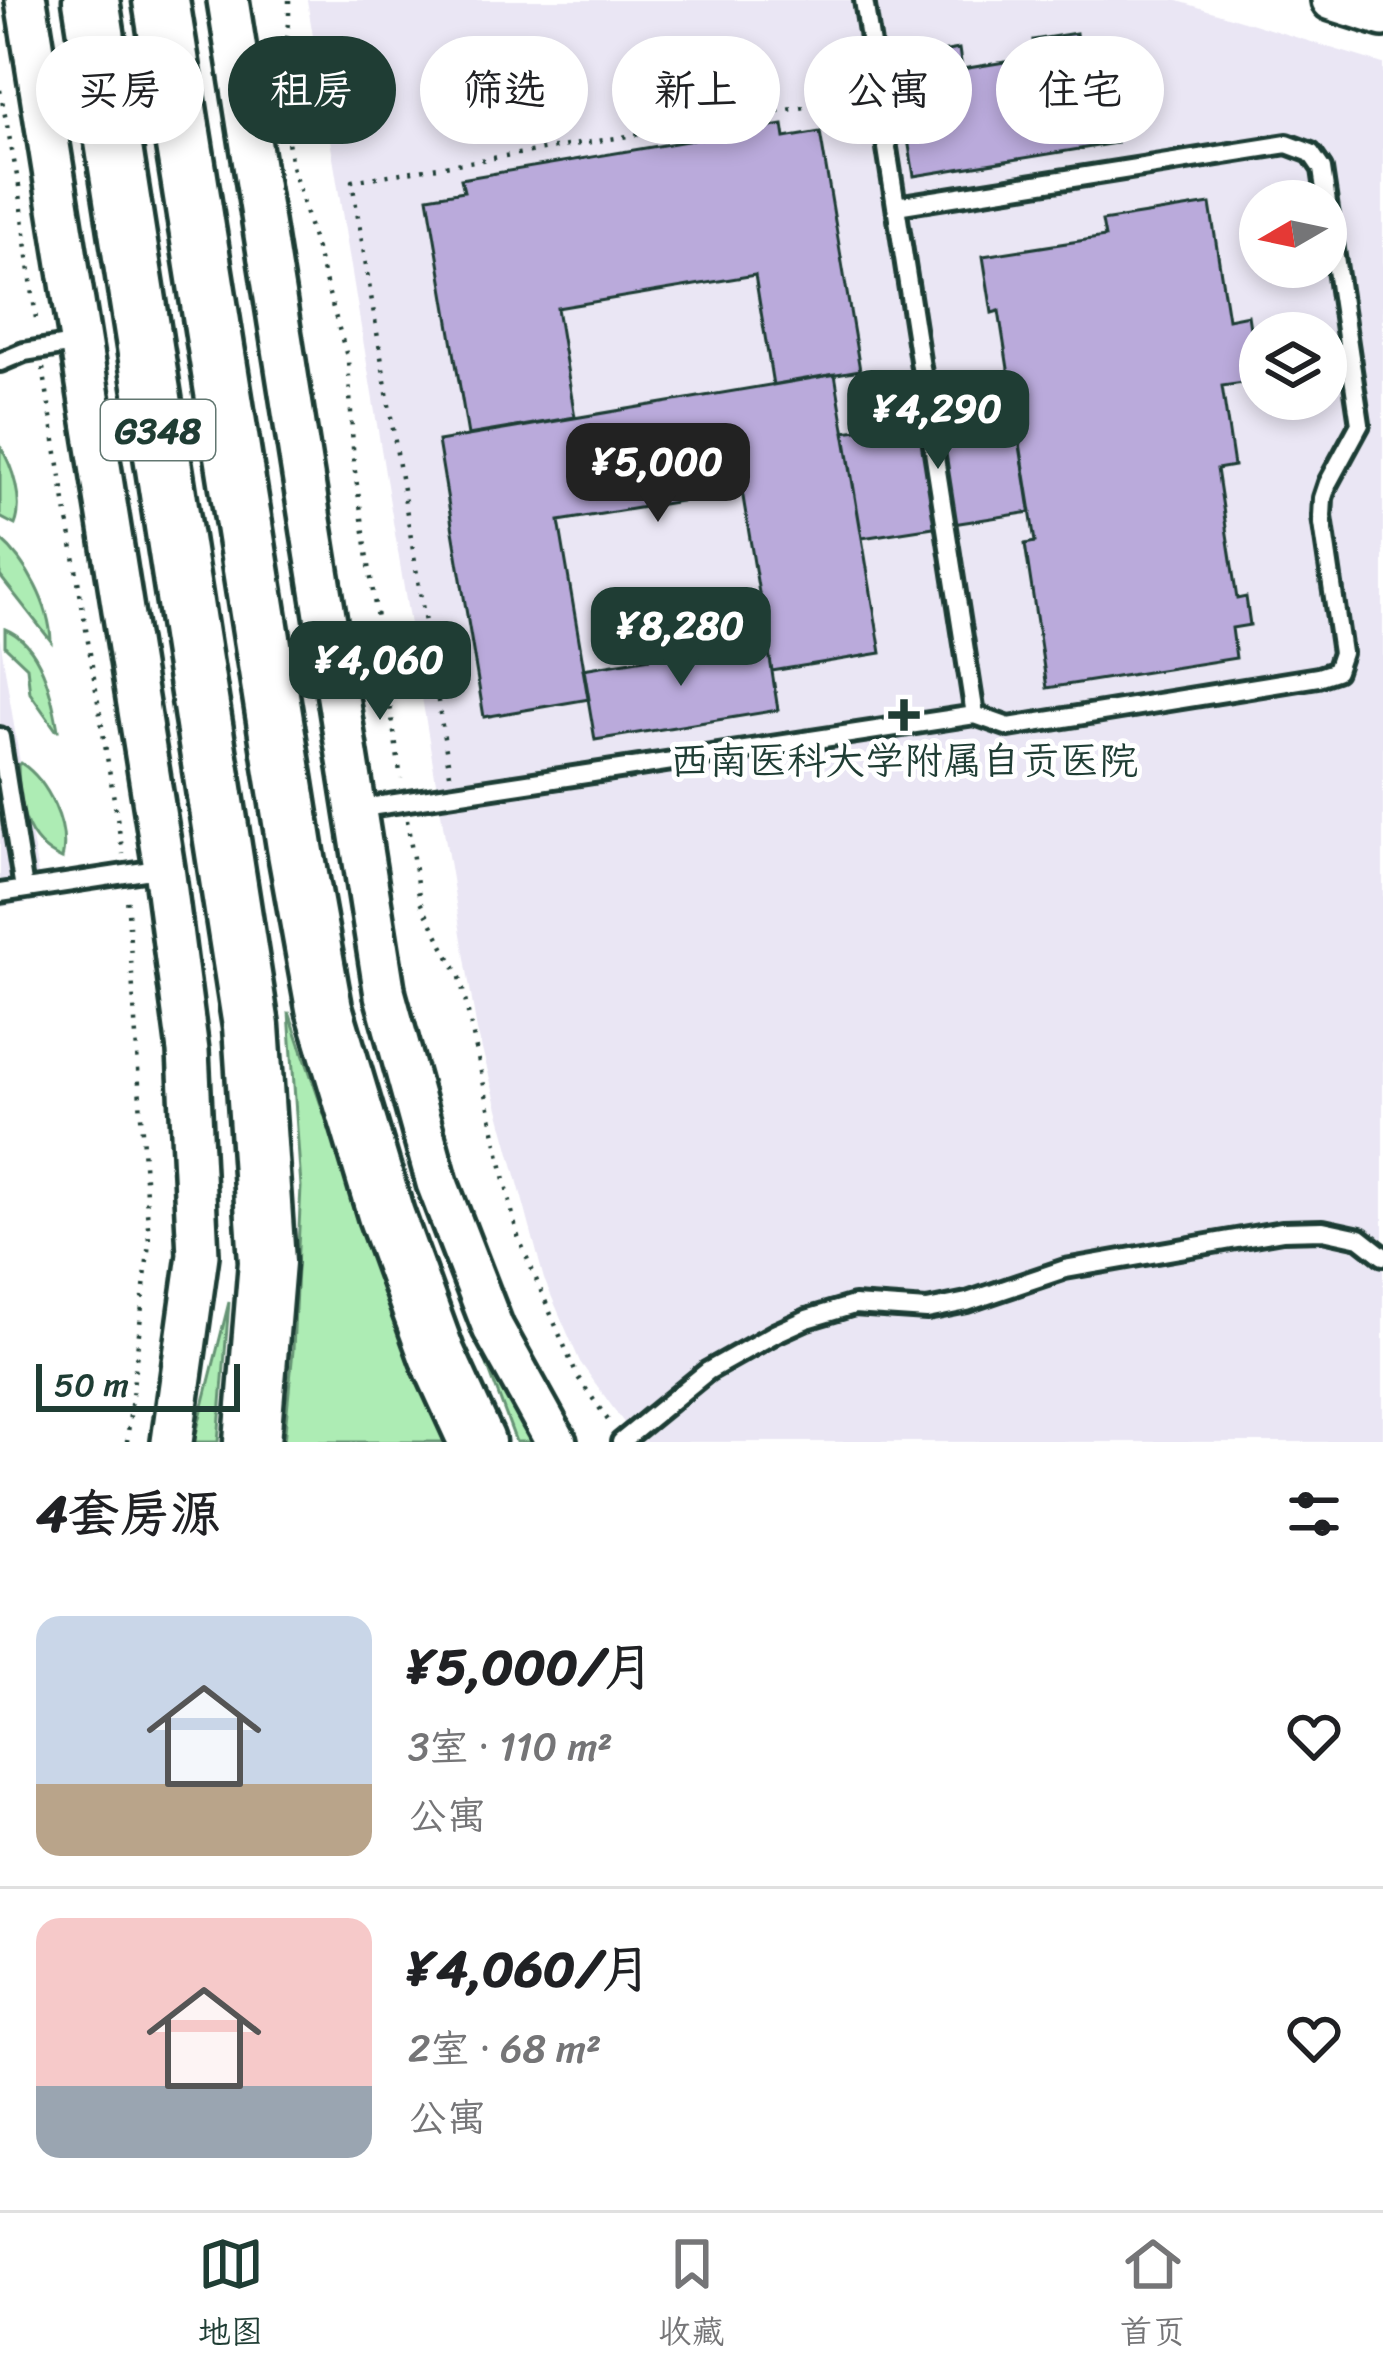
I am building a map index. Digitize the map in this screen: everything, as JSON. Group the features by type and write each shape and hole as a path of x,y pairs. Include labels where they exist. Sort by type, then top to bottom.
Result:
{"highway":[{"name":"G348","path":"91,0 251,1026 267,1262 252,1442"},
{"name":"G348","path":"161,0 291,824 325,1008 386,1215 437,1355 477,1442"}],"street":[{"path":"26,0 80,343 145,870 188,1051 198,1255 172,1442"},
{"path":"228,0 386,994 437,1183 493,1328 556,1442"},
{"path":"1332,0 1383,16"}],"lane":[{"path":"864,0 870,36"},
{"path":"886,144 975,715"},
{"path":"355,809 975,715 1009,728 1336,671 1342,653 1323,498 1360,424 1359,401 1322,169 1311,153 1287,144 896,206"},
{"path":"0,362 80,343"},
{"path":"0,737 24,889"},
{"path":"0,893 145,870"},
{"path":"616,1434 708,1371 776,1333 854,1305 927,1310 967,1302 1065,1269 1282,1231 1323,1230 1360,1238 1383,1256"}],"path":[{"path":"289,0 280,92 292,166 348,360 354,465 420,902 460,977 517,1234 577,1376 616,1434"},
{"path":"0,90 19,186 40,349 145,870 149,1242 127,1442"},
{"path":"454,794 352,181 804,108"}],"shaded area":[{"name":"西南医科大学附属自贡医院","path":"307,0 1175,0 1383,64 1383,1442 639,1442 580,1362 544,1279 477,1031 331,144 396,144 396,36 313,36"},
{"path":"0,638 42,900 0,907"}],"green space":[{"path":"0,446 16,485 15,525 0,517"},
{"path":"0,539 35,586 51,641 0,576"},
{"path":"5,629 36,658 58,730 30,693 27,667 5,646"},
{"path":"21,763 55,805 63,833 62,859 31,832 22,807"},
{"path":"289,1012 395,1320 444,1442 284,1442 301,1187"},
{"path":"229,1302 218,1442 194,1442"},
{"path":"478,1340 536,1442 516,1442"}],"building":[{"path":"996,63 996,144 1110,144 914,176 909,144 972,144 972,67"},
{"path":"780,126 785,138 804,135 804,144 822,144 860,370 773,385 755,275 557,308 575,417 468,435 428,197 464,191 461,179 670,144 780,144"},
{"path":"1210,204 1228,319 1239,317 1239,384 1222,386 1234,466 1217,469 1237,599 1246,597 1250,625 1232,628 1236,658 1047,688 1025,544 1035,542 999,311 992,313 983,256 1105,237 1102,221"},
{"path":"835,374 881,653 772,671 742,491 559,521 589,699 484,717 438,441"},
{"path":"1014,406 1031,512 862,538 844,432"},
{"path":"767,639 778,710 595,740 583,669"}],"place":[{"name":"西南医科大学附属自贡医院","path":"904,715"}]}
